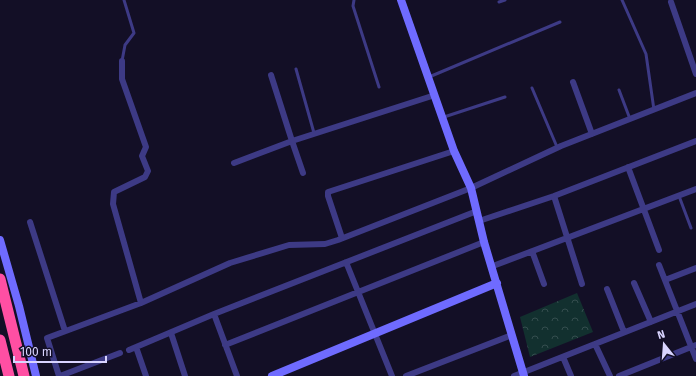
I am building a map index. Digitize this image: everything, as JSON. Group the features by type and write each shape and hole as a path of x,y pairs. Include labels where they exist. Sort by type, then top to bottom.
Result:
{"highway":[{"path":"0,278 24,376"},
{"path":"0,340 9,376"}],"street":[{"path":"401,0 454,151 471,188 484,242 493,266 523,374"},
{"path":"671,2 696,74"},
{"path":"122,61 122,79 146,146 142,156 148,171 145,177 114,192 113,204 141,303"},
{"path":"271,75 303,173"},
{"path":"573,82 592,134"},
{"path":"120,353 60,376 47,338 141,303 230,263 289,245 325,244 342,238 471,188 557,148 696,93"},
{"path":"234,163 292,140 435,95"},
{"path":"479,221 554,196 696,141"},
{"path":"342,238 328,192 454,151"},
{"path":"628,167 659,250"},
{"path":"493,266 696,189"},
{"path":"554,196 582,284"},
{"path":"129,350 214,314 477,211"},
{"path":"30,222 65,331"},
{"path":"0,240 19,306 36,376"},
{"path":"225,345 484,242"},
{"path":"532,251 544,284"},
{"path":"346,262 392,376"},
{"path":"659,265 677,311 694,346 696,359"},
{"path":"665,280 696,268"},
{"path":"272,376 497,283"},
{"path":"634,283 651,322"},
{"path":"607,289 624,332"},
{"path":"514,376 523,374 696,304"},
{"path":"214,314 237,376"},
{"path":"171,333 185,376"},
{"path":"406,376 512,335"},
{"path":"595,344 610,376"},
{"path":"619,376 694,346"},
{"path":"136,347 146,376"},
{"path":"563,357 571,376"}],"lane":[{"path":"122,61 125,45 134,33 124,0"},
{"path":"354,0 353,6 378,87"},
{"path":"499,2 505,0"},
{"path":"622,0 646,54 654,110"},
{"path":"428,77 560,22"},
{"path":"296,69 314,133"},
{"path":"532,88 557,148"},
{"path":"619,90 630,119"},
{"path":"443,117 505,98"},
{"path":"679,196 691,228"}],"green space":[{"path":"577,293 593,332 530,357 520,317"}]}
